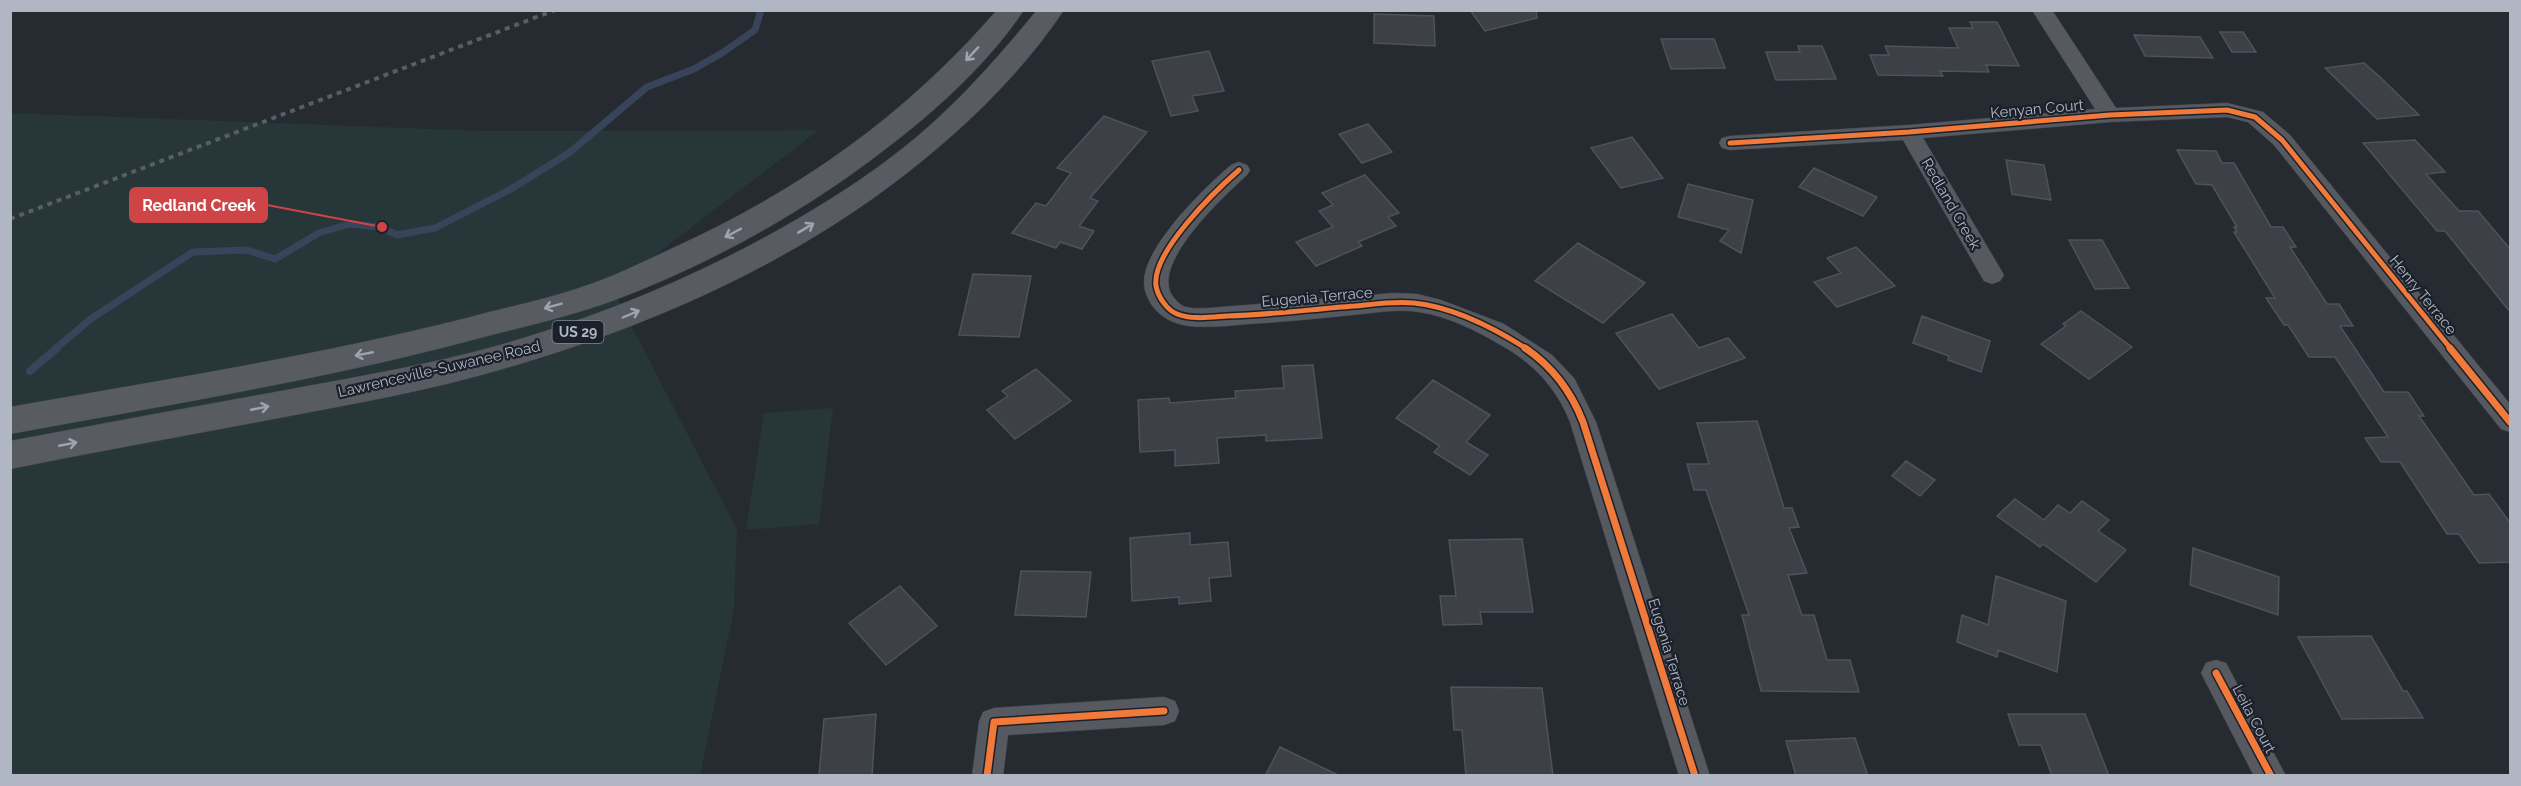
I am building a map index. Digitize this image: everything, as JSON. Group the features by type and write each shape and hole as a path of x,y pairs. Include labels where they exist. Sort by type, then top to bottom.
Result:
{"main road":[{"name":"Lawrenceville-Suwanee Road","path":"10,421 414,344 602,293 708,246 785,205 850,163 928,99 1011,10"},
{"name":"Lawrenceville-Suwanee Road","path":"10,455 386,384 523,351 622,318 711,280 785,241 883,180 938,135 986,88 1051,10"}],"street":[{"path":"2042,10 2110,115"},
{"name":"Kenyan Court","path":"1730,143 1909,132 2110,115 2227,110 2254,117 2282,140 2316,183"},
{"name":"Redland Creek","path":"1909,132 1992,275"},
{"name":"Eugenia Terrace","path":"1239,171 1219,187 1169,248 1155,278 1160,299 1178,316 1207,318 1374,304 1422,304 1473,320 1510,337 1556,374 1575,403 1607,493 1695,776"},
{"name":"Henry Terrace","path":"2316,183 2511,422"},
{"name":"Leila Court","path":"2216,673 2271,776"},
{"path":"987,776 994,722 1164,711"}],"shaded area":[{"path":"10,113 485,131 819,130 612,288 737,530 734,609 700,775 11,775"},
{"path":"833,408 819,524 746,530 764,413"}],"building":[{"path":"1470,10 1536,10 1537,18 1485,31"},
{"path":"1374,14 1434,16 1435,46 1374,43"},
{"path":"1970,22 1997,22 2019,66 1986,65 1989,72 1940,71 1943,76 1878,75 1870,55 1889,55 1885,46 1958,48 1949,28 1973,28"},
{"path":"2220,32 2243,32 2256,52 2232,52"},
{"path":"2134,35 2200,37 2213,58 2145,56"},
{"path":"1661,39 1714,39 1725,68 1671,69"},
{"path":"1798,46 1822,46 1836,79 1776,80 1766,52 1800,52"},
{"path":"1209,51 1224,91 1192,96 1198,111 1171,116 1152,61"},
{"path":"2364,63 2419,115 2377,119 2325,68"},
{"path":"1104,116 1147,132 1090,198 1098,201 1079,226 1094,231 1082,249 1060,242 1056,248 1012,233 1036,203 1046,206 1071,173 1057,168"},
{"path":"1368,124 1392,152 1362,163 1339,134"},
{"path":"1632,137 1663,178 1621,188 1591,148"},
{"path":"2415,140 2445,172 2426,174 2459,211 2478,211 2511,250 2511,313 2445,231 2437,231 2363,143"},
{"path":"2177,150 2216,151 2222,163 2234,163 2271,227 2283,227 2296,247 2290,247 2327,304 2339,304 2353,326 2340,326 2384,392 2408,392 2424,416 2419,416 2474,495 2489,494 2511,524 2511,562 2479,563 2459,534 2447,534 2400,462 2381,462 2365,438 2388,437 2335,357 2309,357 2288,325 2284,325 2266,298 2275,298 2234,232 2237,232 2234,227 2237,227 2212,185 2196,184"},
{"path":"2006,160 2044,165 2051,200 2012,194"},
{"path":"1814,168 1877,197 1863,216 1799,187"},
{"path":"1365,175 1399,213 1388,217 1396,226 1358,242 1362,246 1316,266 1296,242 1333,227 1319,211 1333,205 1322,193"},
{"path":"1688,184 1753,200 1741,253 1720,241 1729,230 1678,217"},
{"path":"2069,240 2102,240 2129,288 2095,289"},
{"path":"1578,243 1645,283 1603,323 1535,281"},
{"path":"1856,247 1895,286 1837,307 1814,282 1841,273 1827,258"},
{"path":"973,274 1031,276 1019,337 959,335"},
{"path":"2081,311 2132,347 2089,379 2041,344 2066,326 2063,324"},
{"path":"1672,314 1699,348 1728,338 1745,358 1659,389 1616,333"},
{"path":"1922,316 1990,341 1981,372 1948,360 1949,356 1913,343"},
{"path":"1313,365 1322,438 1266,441 1266,435 1217,438 1219,463 1175,466 1175,450 1140,452 1138,400 1169,398 1170,403 1236,398 1235,391 1284,388 1282,366"},
{"path":"1036,369 1071,401 1015,439 987,410 1008,396 1002,391"},
{"path":"1433,380 1490,415 1466,442 1488,455 1470,475 1434,452 1440,446 1396,418"},
{"path":"1757,421 1784,508 1792,508 1799,527 1789,528 1807,573 1788,575 1802,615 1814,615 1827,660 1850,660 1859,692 1761,691 1742,615 1749,615 1706,490 1694,490 1687,464 1709,464 1697,423"},
{"path":"1906,461 1935,480 1920,496 1892,476"},
{"path":"2015,499 2044,520 2058,505 2070,513 2082,501 2109,520 2098,531 2126,550 2096,582 2043,544 2040,547 1997,516"},
{"path":"1190,533 1190,545 1228,542 1231,576 1209,578 1211,601 1179,604 1179,597 1132,601 1130,538"},
{"path":"1522,539 1533,612 1480,612 1482,624 1443,625 1440,596 1456,596 1449,540"},
{"path":"2193,548 2279,577 2278,615 2190,585"},
{"path":"1021,571 1091,572 1086,617 1015,615"},
{"path":"1996,576 2066,601 2057,672 1998,650 1997,657 1957,642 1962,615 1988,625"},
{"path":"900,586 937,626 886,665 849,623"},
{"path":"2371,636 2403,691 2407,691 2423,718 2342,719 2298,637"},
{"path":"1451,687 1542,688 1553,776 1466,776 1462,730 1454,730"},
{"path":"876,714 872,776 819,776 824,719"},
{"path":"2008,714 2085,714 2109,776 2052,776 2041,745 2019,745"},
{"path":"1855,738 1868,776 1796,776 1786,741"},
{"path":"1280,747 1340,776 1265,776"}],"waterway":[{"name":"Redland Creek","path":"55,349 92,318 193,252 247,250 275,259 319,233 349,224 380,227 397,235 435,228 511,189 569,153 647,87 694,69 722,53 755,30 761,10"},
{"name":"Redland Creek","path":"30,371 57,348"}],"railway":[{"path":"10,219 555,10"}],"cycle path":[{"path":"1730,143 1909,132 2110,115 2227,110 2255,117 2282,140 2510,422"},
{"path":"1239,170 1203,205 1167,250 1156,277 1156,288 1164,303 1177,314 1189,317 1266,314 1402,302 1424,304 1495,330 1529,350 1543,362 1565,385 1583,422 1638,588 1695,776"},
{"path":"2216,673 2271,776"},
{"path":"987,776 994,722 1164,711"}],"place":[{"name":"Redland Creek","path":"382,227"}]}
